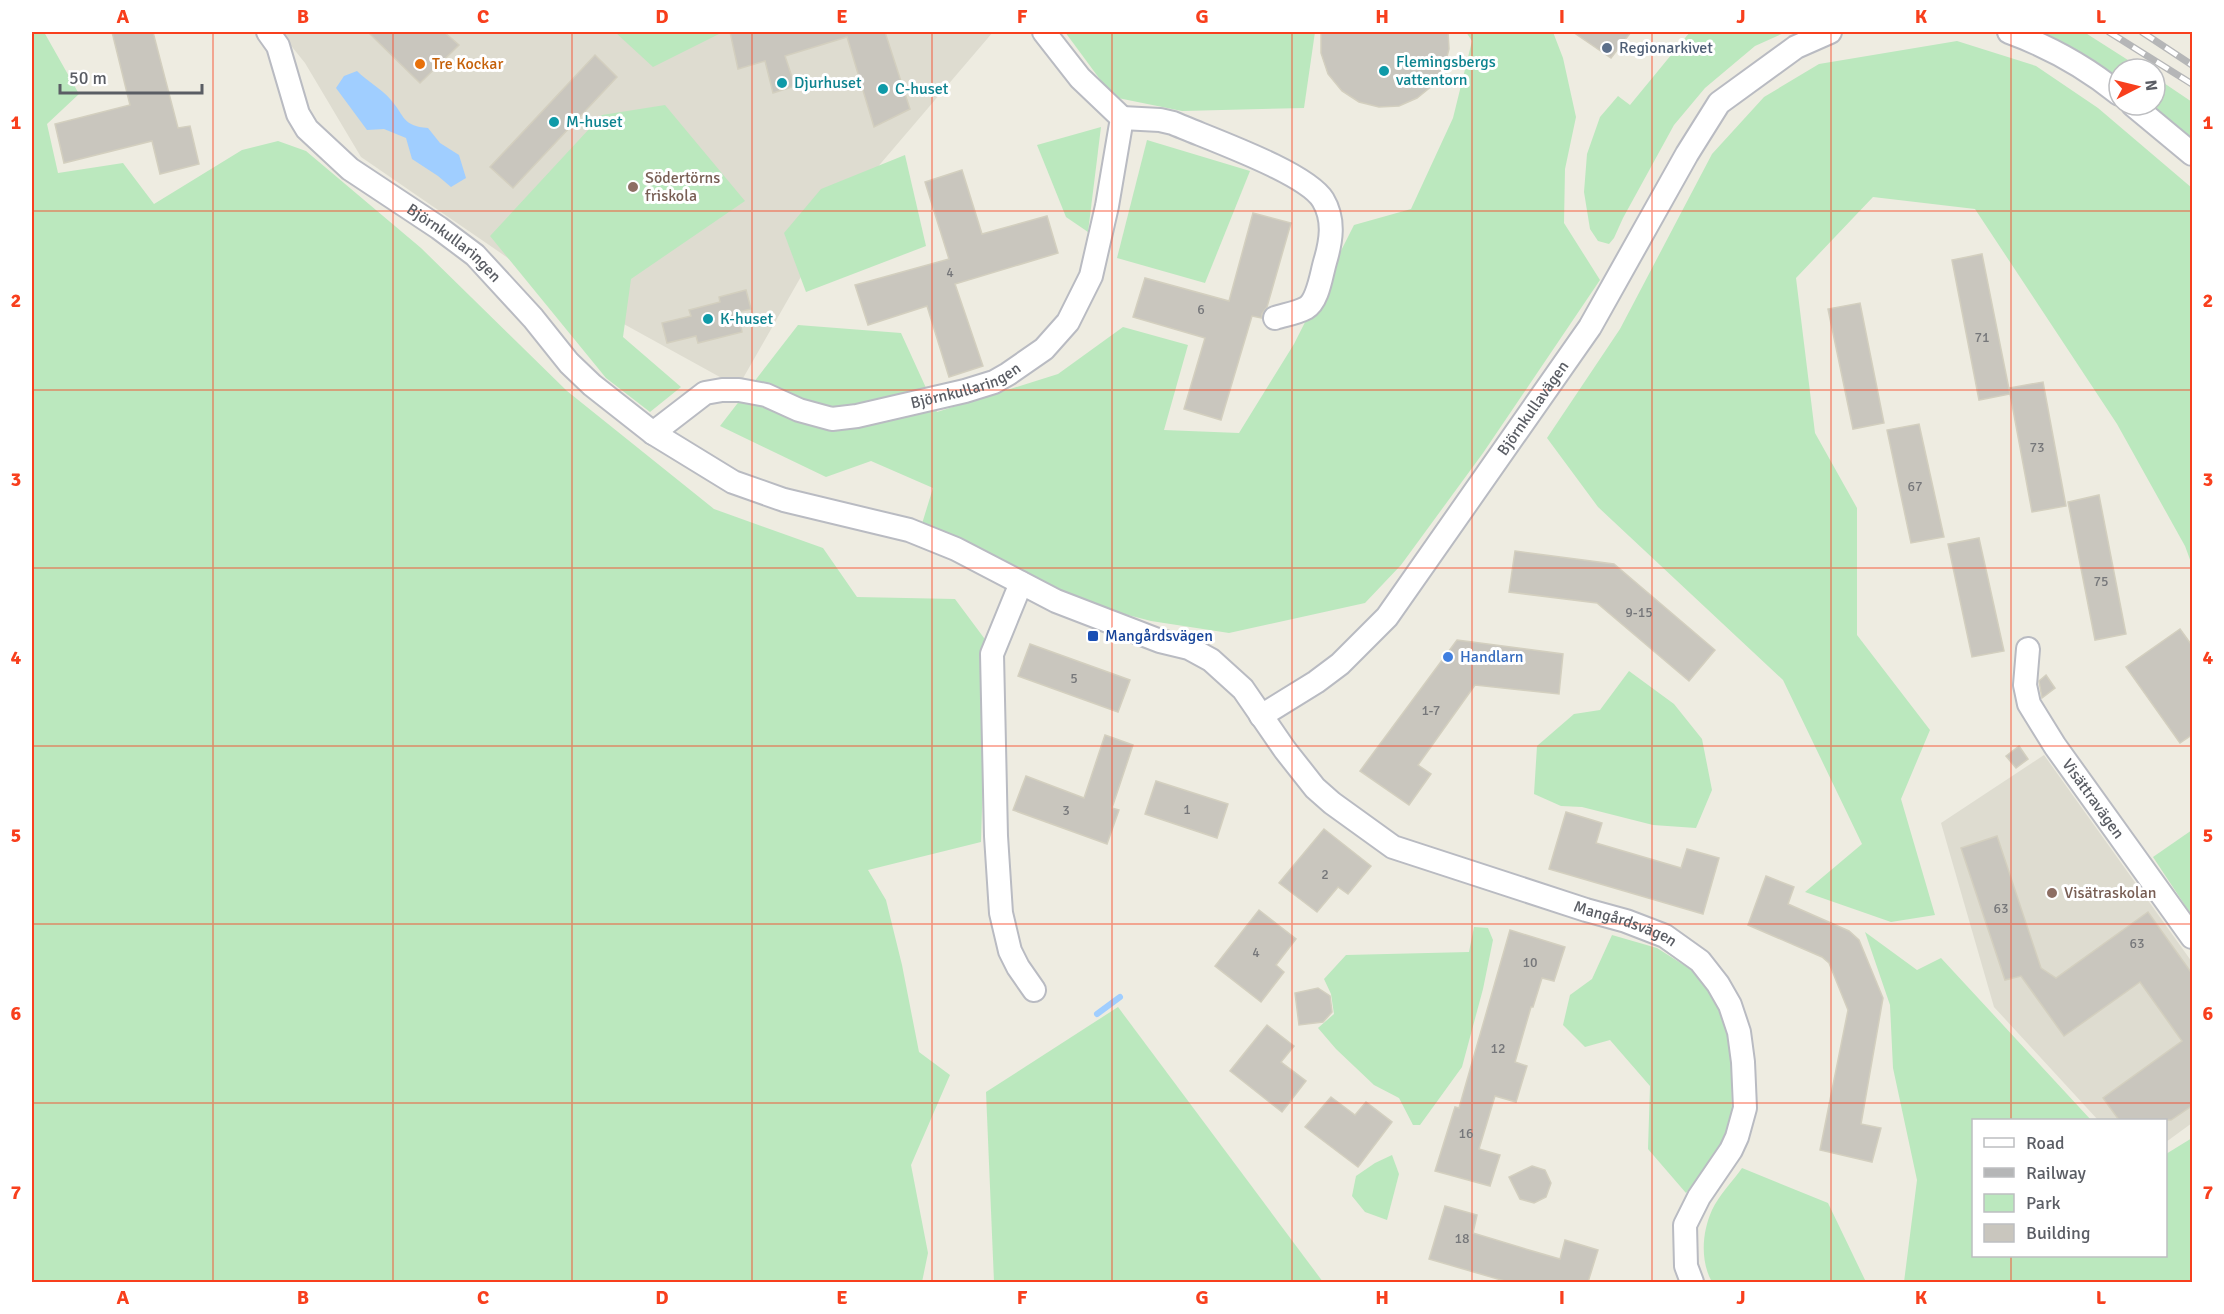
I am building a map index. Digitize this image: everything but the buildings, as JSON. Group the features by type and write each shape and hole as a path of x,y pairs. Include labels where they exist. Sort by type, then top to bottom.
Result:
{"street":[{"path":"1044,32 1080,78 1122,118 1173,123 1275,166 1313,188 1323,200 1330,214 1331,236 1314,298 1307,308 1275,318"},
{"name":"Björnkullavägen","path":"1261,716 1316,682 1340,664 1387,617 1590,327 1687,154 1719,104 1796,47 1830,32"},
{"path":"2009,32 2047,46 2107,84"},
{"name":"Björnkullaringen","path":"273,39 298,114 307,129 350,169 439,228 475,255 584,378 653,432 733,482 784,500 909,530 956,549 1056,601 1152,638 1189,648 1210,660 1243,689 1261,716"},
{"path":"2148,117 2193,154"},
{"name":"Björnkullaringen","path":"653,432 705,393 722,390 739,390 766,395 799,410 832,419 857,416 965,391 994,382 1008,374 1044,349 1068,322 1091,276 1107,206 1122,118"},
{"path":"1021,583 992,654 996,836 1001,913 1010,951 1034,990"},
{"name":"Visättravägen","path":"2028,649 2025,686 2029,704 2055,747 2193,936"},
{"name":"Mangårdsvägen","path":"1261,716 1315,788 1393,847 1626,921 1665,936 1700,961 1718,984 1730,1005 1739,1032 1743,1062 1744,1108 1742,1124 1734,1143 1699,1197 1685,1225 1686,1266 1692,1282"}],"shaded area":[{"name":"Södertörns friskola","path":"280,32 993,32 835,217 738,387 524,269 361,157 305,63"},
{"name":"Visätraskolan","path":"2044,755 2192,962 2192,1123 2167,1141 2167,1119 2097,1119 1994,1007 1941,823"}],"green space":[{"path":"32,32 44,32 79,94 47,124 58,173 123,163 154,204 242,150 278,141 306,151 421,248 567,391 714,509 823,548 857,597 955,599 987,642 981,842 868,870 886,900 902,965 919,1052 950,1075 911,1165 928,1253 922,1282 32,1282"},
{"path":"615,32 723,32 653,67"},
{"path":"1065,32 1315,32 1304,108 1182,111 1113,97"},
{"path":"1466,32 1553,32 1563,58 1576,117 1565,169 1564,223 1600,280 1483,453 1401,565 1365,603 1229,633 1151,621 1070,600 921,527 933,488 871,461 826,477 720,426 798,325 901,333 937,412 1058,374 1123,327 1188,345 1164,430 1239,433 1294,344 1354,225 1411,209 1453,118 1472,41"},
{"path":"1690,32 1786,32 1755,46 1705,88 1674,125 1614,238 1609,244 1598,241 1590,229 1584,192 1587,154 1600,117 1618,96 1630,105"},
{"path":"2043,32 2084,32 2123,57 2107,57 2107,72 2084,54"},
{"path":"1957,41 2036,66 2098,108 2192,188 2192,565 2185,546 2117,424 1975,209 1873,197 1796,278 1815,433 1857,508 1857,635 1930,730 1901,799 1935,915 1891,922 1805,892 1862,844 1783,680 1598,507 1547,438 1620,329 1712,154 1764,97 1819,64"},
{"path":"2167,85 2192,102 2192,141 2163,117 2167,117"},
{"path":"665,105 745,201 631,279 623,337 681,387 650,412 606,378 490,236 602,115"},
{"path":"1101,127 1088,232 1066,217 1037,145"},
{"path":"1147,140 1250,171 1205,283 1117,258"},
{"path":"905,155 926,246 806,292 784,233 821,189"},
{"path":"1629,671 1674,704 1702,739 1712,790 1696,828 1653,825 1582,807 1561,806 1534,794 1537,746 1574,714 1600,710"},
{"path":"2192,830 2192,916 2153,857"},
{"path":"1474,927 1488,928 1493,940 1483,989 1462,1067 1420,1125 1413,1125 1399,1098 1374,1085 1336,1049 1318,1028 1334,1014 1331,994 1324,979 1346,955 1469,952"},
{"path":"1865,932 1917,970 1941,958 2090,1119 1972,1119 1972,1257 2167,1257 2167,1153 2192,1138 2192,1282 1904,1282 1917,1180 1893,1068 1890,1005"},
{"path":"1612,935 1657,948 1698,974 1724,1018 1731,1054 1732,1116 1715,1157 1686,1193 1648,1149 1650,1086 1610,1040 1585,1047 1563,1025 1570,995 1592,979"},
{"path":"1118,1007 1323,1282 994,1282 986,1092"},
{"path":"1392,1155 1399,1174 1387,1220 1365,1212 1352,1196 1356,1176"},
{"path":"1742,1168 1828,1203 1866,1282 1712,1282 1704,1256 1706,1228 1715,1204"}],"water":[{"path":"357,71 387,96 405,119 413,125 428,128 440,143 459,155 466,178 451,187 412,159 406,138 384,129 367,130 336,88 344,76"}],"waterway":[{"path":"1097,1014 1120,997"}],"railway":[{"path":"2109,32 2192,84"},
{"path":"2142,32 2192,65"}],"place":[{"name":"Regionarkivet","path":"1607,48"},
{"name":"Tre Kockar","path":"420,64"},
{"name":"Flemingsbergs vattentorn","path":"1384,71"},
{"name":"Djurhuset","path":"782,83"},
{"name":"C-huset","path":"883,89"},
{"name":"M-huset","path":"554,122"},
{"name":"Södertörns friskola","path":"633,187"},
{"name":"K-huset","path":"708,319"},
{"name":"Mangårdsvägen","path":"1093,636"},
{"name":"Handlarn","path":"1448,657"},
{"name":"Visätraskolan","path":"2052,893"}]}
